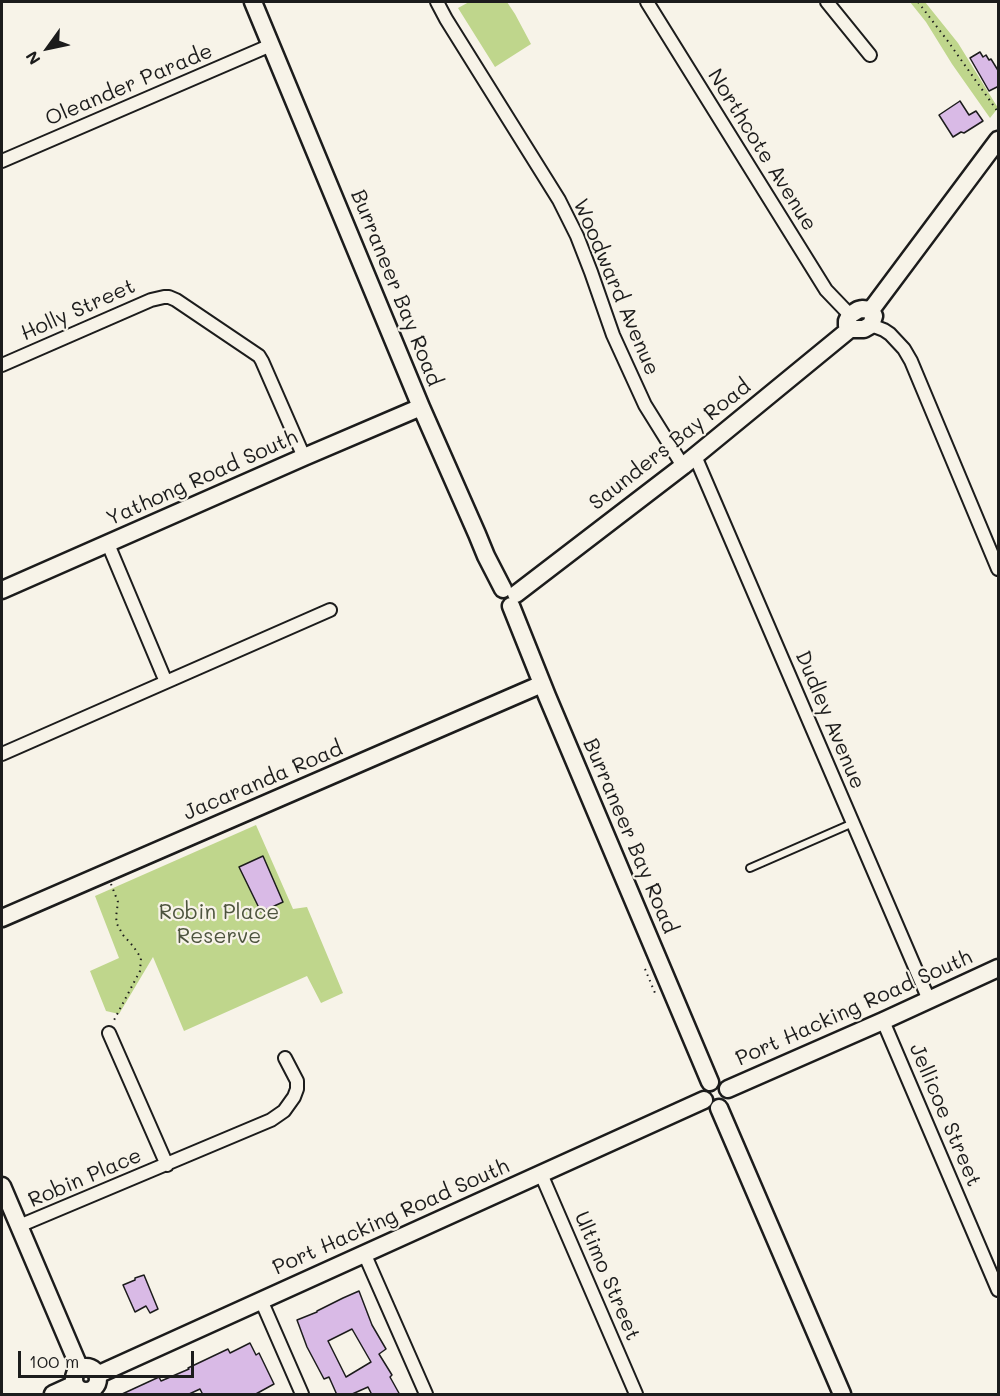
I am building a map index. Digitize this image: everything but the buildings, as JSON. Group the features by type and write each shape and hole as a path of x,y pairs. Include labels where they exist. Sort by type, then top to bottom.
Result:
{"street":[{"name":"Burraneer Bay Road","path":"253,2 421,407 486,556 510,596 542,684 710,1082"},
{"name":"Woodward Avenue","path":"437,2 559,200 577,236 613,335 645,405 689,461"},
{"name":"Northcote Avenue","path":"646,2 826,290 850,322"},
{"path":"827,2 870,55"},
{"name":"Oleander Parade","path":"2,160 271,45"},
{"path":"850,322 864,329 999,140"},
{"name":"Holly Street","path":"2,365 151,300 170,297 259,356 304,457"},
{"path":"871,318 890,334 911,361 999,569"},
{"name":"Saunders Bay Road","path":"510,596 689,461 850,322"},
{"name":"Yathong Road South","path":"2,590 421,407"},
{"name":"Dudley Avenue","path":"689,461 853,823 929,1000"},
{"path":"108,544 166,682"},
{"path":"2,754 330,610"},
{"name":"Jacaranda Road","path":"2,918 542,684"},
{"name":"Port Hacking Road South","path":"728,1089 999,968"},
{"name":"Jellicoe Street","path":"883,1021 999,1290"},
{"name":"Robin Place","path":"109,1033 167,1165"},
{"name":"Robin Place","path":"19,1226 271,1120 284,1111 297,1089 297,1081 285,1058"},
{"path":"710,1082 722,1082 728,1089 728,1100 719,1108 710,1107 704,1100 702,1092 710,1082"},
{"name":"Port Hacking Road South","path":"84,1385 96,1386 97,1375 704,1100"},
{"path":"719,1108 842,1395"},
{"name":"Ultimo Street","path":"541,1174 636,1395"},
{"path":"2,1186 84,1385 53,1395"},
{"path":"364,1253 426,1395"},
{"path":"261,1300 302,1395"}],"lane":[{"path":"750,868 853,823"}],"path":[{"path":"918,2 999,112"},
{"path":"107,873 118,902 117,924 141,958 140,971 109,1033"},
{"path":"645,969 655,993"}],"green space":[{"path":"469,2 507,2 531,44 495,67 458,8"},
{"path":"910,2 925,2 958,43 998,108 990,118 926,22"},
{"name":"Robin Place Reserve","path":"256,825 293,909 307,907 343,993 321,1003 307,976 184,1031 153,957 119,1014 106,1011 90,971 119,958 95,896"}]}
